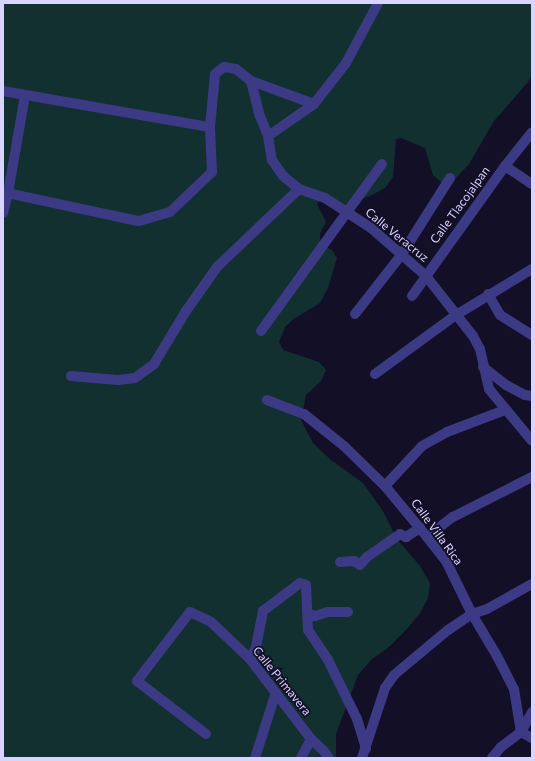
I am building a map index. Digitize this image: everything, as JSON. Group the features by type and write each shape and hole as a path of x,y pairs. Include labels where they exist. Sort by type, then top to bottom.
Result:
{"street":[{"path":"268,136 314,104 346,63 378,3"},
{"path":"6,192 138,221 170,212 212,172 210,127 215,74 224,66 236,69 251,81 314,104"},
{"name":"Calle Veracruz","path":"251,81 260,116 268,136 272,160 282,176 299,189 325,198 370,228 426,276 473,336 480,349 489,389 532,441"},
{"path":"3,91 210,127"},
{"path":"3,213 25,96"},
{"name":"Calle Tlacojalpan","path":"412,296 505,166 532,132"},
{"path":"261,331 382,164"},
{"path":"505,166 532,184"},
{"path":"355,314 402,254 450,178"},
{"path":"71,376 118,380 135,378 154,364 186,310 217,267 299,189"},
{"path":"375,374 456,315 488,294 532,269"},
{"path":"488,294 500,315 532,335"},
{"path":"483,366 506,385 525,395 532,396"},
{"name":"Calle Villa Rica","path":"267,400 304,414 344,446 386,486 427,537 447,564 472,614 484,632 514,689 521,732"},
{"path":"386,486 422,446 448,432 505,410"},
{"path":"427,537 453,517 532,477"},
{"path":"340,562 354,561 360,565 367,558 400,534 406,537 420,528"},
{"path":"250,659 256,647 263,611 300,584 306,585 308,630 328,660 357,719 364,754"},
{"path":"364,754 384,688 394,675 448,630 472,614 487,609 532,584"},
{"name":"Calle Primavera","path":"206,734 137,681 190,612 211,622 250,659 311,739 329,758"},
{"path":"308,614 315,616 327,612 348,612"},
{"path":"255,758 276,692"},
{"path":"492,758 502,747 521,732 532,712"},
{"path":"521,732 532,738"},
{"path":"301,758 311,739"}],"green space":[{"path":"3,3 532,3 532,74 528,82 494,121 469,164 456,178 442,183 433,175 425,148 401,138 396,139 393,177 385,188 343,207 323,197 317,204 326,222 320,234 321,244 332,250 337,258 328,288 320,303 292,320 285,327 279,342 283,350 319,362 326,370 321,381 306,395 301,420 313,443 331,460 363,483 383,511 397,539 420,566 430,583 428,598 420,613 389,647 371,660 358,675 336,734 336,758 3,758"}]}
